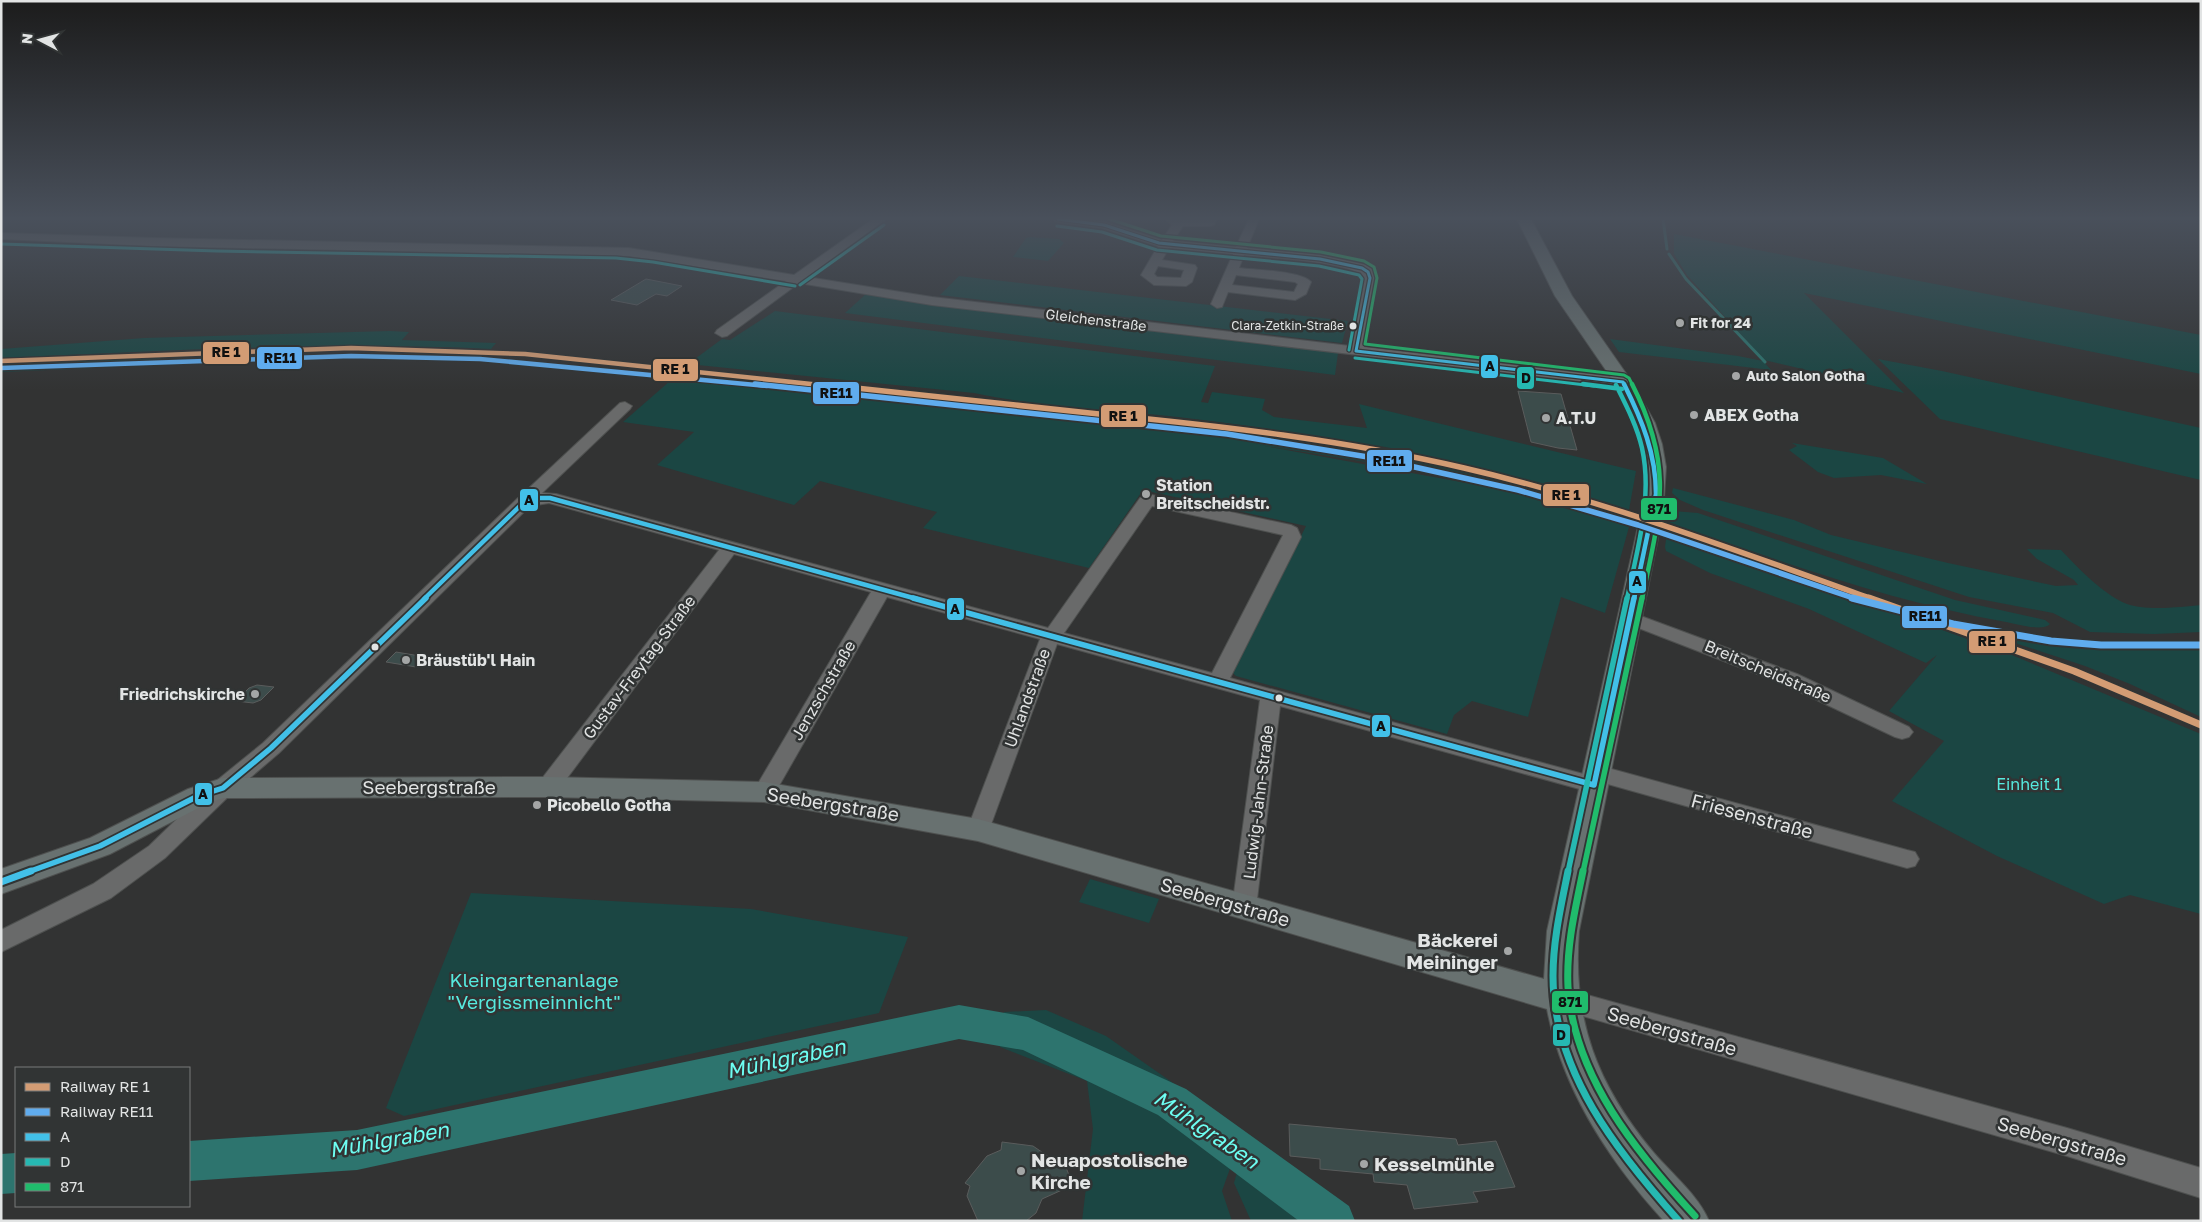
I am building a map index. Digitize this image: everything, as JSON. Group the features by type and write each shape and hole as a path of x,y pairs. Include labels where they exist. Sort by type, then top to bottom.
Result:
{"main road":[{"path":"1554,276 1570,307 1623,382 1640,414 1654,457 1656,486 1645,549 1563,931 1561,960 1562,999 1578,1058 1602,1110 1645,1173 1690,1221"},
{"name":"Seebergstraße","path":"1,882 100,846 198,796 223,788 548,787 764,792 978,830 1562,999"}],"street":[{"name":"Gleichenstraße","path":"778,276 932,301 1623,382"},
{"path":"722,333 800,276"},
{"path":"1217,304 1229,276"},
{"path":"1224,288 1295,296 1300,294 1305,282 1297,279 1269,276"},
{"path":"1356,351 1370,280 1369,276"},
{"path":"1,942 76,905 130,873 181,830 223,788 271,748 524,502 534,498 534,492 625,406"},
{"name":"Friesenstraße","path":"534,498 550,498 1271,696 1907,859"},
{"name":"Uhlandstraße","path":"978,830 1048,642 1146,502 1152,500 1161,501 1285,529 1291,532 1292,537 1218,681"},
{"name":"Gustav-Freytag-Straße","path":"548,787 731,547"},
{"name":"Jenzschstraße","path":"764,792 882,588"},
{"name":"Breitscheidstraße","path":"1630,618 1790,679 1902,732"},
{"name":"Ludwig-Jahn-Straße","path":"1244,908 1271,696"},
{"name":"Seebergstraße","path":"1562,999 2067,1142 2201,1184"}],"green space":[{"path":"959,276 1348,321 1342,343 940,295"},
{"path":"1688,276 1893,276 2201,335 2201,374 1804,293 1904,393 1764,360"},
{"path":"866,294 1338,353 1335,375 845,313"},
{"path":"775,311 1215,366 1201,402 1208,403 1212,392 1265,399 1262,410 1274,417 1367,428 1359,404 1636,471 1629,510 1460,463 1290,432 1174,417 1031,403 974,393 688,364 722,339 730,340"},
{"path":"409,332 402,340 496,343 491,349 307,346 1,358 1,349 144,338"},
{"path":"1610,339 1738,356 1763,361 1771,370 1619,352"},
{"path":"164,357 142,366 1,372 1,365"},
{"path":"1878,359 1942,371 2201,428 2201,480 1940,419"},
{"path":"678,374 977,408 958,404 960,401 1269,435 1371,452 1465,472 1620,515 1624,517 1616,523 1629,527 1605,613 1561,597 1528,717 1472,701 1454,715 1447,734 1236,676 1233,673 1306,526 1143,490 1089,568 923,528 937,512 820,481 794,505 657,465 694,432 623,422","holes":["1254,444 1379,464 1488,487"]},
{"path":"1792,443 1883,458 1927,484 1881,475 1834,478 1818,472 1789,450 1797,446"},
{"path":"1673,488 1794,520 1831,535 2056,586 2078,585 2074,580 2037,559 2027,549 2061,550 2101,588 2127,604 2153,608 2201,605 2201,632 2154,634 2090,632 2053,613 1969,597 1703,510 1680,500 1672,493"},
{"path":"1673,511 1698,513 1955,600 2045,620 2050,624 2041,627 2029,627 1964,614 1881,593 1678,526 1669,522 1667,518"},
{"name":"Einheit 1","path":"1667,532 2007,653 2201,734 2201,914 2130,895 2104,904 1997,856 1892,801 1944,741 1889,711 1937,655 1926,663 1809,609 1710,573 1666,551"},
{"path":"1942,619 2070,640 2168,645 2201,643 2201,717 2130,684 2085,666"},
{"path":"1090,879 1159,899 1149,923 1079,902"},
{"name":"Kleingartenanlage \"Vergissmeinnicht\"","path":"471,893 751,909 908,937 879,1013 404,1116 386,1108"},
{"path":"1046,1010 1106,1036 1243,1132 1222,1191 1232,1221 1082,1221 1093,1129 1087,1081 1000,1047 1004,1012"},
{"path":"1239,1165 1311,1221 1251,1221 1234,1183"}],"building":[{"path":"646,279 682,286 667,296 656,294 637,305 611,300"},
{"name":"A.T.U","path":"1518,391 1561,394 1577,450 1531,442"},
{"name":"Bräustüb'l Hain","path":"396,652 426,657 416,667 386,662"},
{"name":"Friedrichskirche","path":"257,685 274,687 261,700 253,703 236,701 249,688"},
{"name":"Kesselmühle","path":"1289,1124 1456,1139 1458,1145 1496,1141 1515,1187 1473,1192 1478,1202 1414,1209 1407,1185 1374,1182 1373,1174 1320,1169 1320,1159 1290,1156"},
{"name":"Neuapostolische Kirche","path":"1002,1142 1033,1146 1052,1159 1061,1155 1073,1185 1042,1199 1036,1213 1026,1221 978,1221 967,1196 970,1186 965,1183 987,1156 1001,1150"}],"waterway":[{"path":"1684,276 1765,362"},
{"name":"Mühlgraben","path":"190,1161 357,1150 959,1022 1028,1034 1172,1102 1334,1221"},
{"name":"Mühlgraben","path":"1,1174 15,1173"}],"transit line":[{"name":"D","path":"736,276 795,286"},
{"name":"D","path":"800,285 813,276"},
{"name":"D","path":"1349,350 1362,279 1360,276"},
{"name":"A","path":"1356,351 1369,276"},
{"name":"871","path":"1376,276 1365,344 1624,375 1629,378 1650,423 1660,462 1661,481 1657,525 1570,932 1568,987 1577,1035 1601,1092 1635,1145 1654,1170 1695,1216"},
{"path":"1,361 351,348 525,354 1228,427 1359,446 1465,468 1560,493 1682,531 2074,671 2201,725"},
{"name":"A","path":"1356,351 1623,382"},
{"name":"D","path":"1355,358 1622,389"},
{"name":"A","path":"1594,785 1656,494 1654,464 1647,436 1623,382"},
{"name":"D","path":"1616,385 1628,408 1642,447 1645,464 1645,501 1638,548 1556,929 1553,987 1562,1037 1585,1095 1601,1122 1638,1174 1679,1221"},
{"name":"A","path":"1,882 100,846 198,796 223,788 271,748 524,502 534,498 550,498 1594,785"}],"rail line":[{"name":"RE11","path":"1,368 351,356 480,359 655,374 1227,434 1374,458 1518,490 1638,525 1856,599 1953,624 2051,641 2101,645 2201,645"}],"place":[{"name":"Fit for 24","path":"1680,323"},
{"name":"Clara-Zetkin-Straße","path":"1353,326"},
{"name":"Auto Salon Gotha","path":"1736,376"},
{"name":"ABEX Gotha","path":"1694,415"},
{"name":"A.T.U","path":"1546,418"},
{"name":"Station Breitscheidstr.","path":"1146,494"},
{"name":"Bräustüb'l Hain","path":"406,660"},
{"name":"Friedrichskirche","path":"255,694"},
{"name":"Picobello Gotha","path":"537,805"},
{"name":"Bäckerei Meininger","path":"1508,951"},
{"name":"Kesselmühle","path":"1364,1164"},
{"name":"Neuapostolische Kirche","path":"1021,1171"}]}
